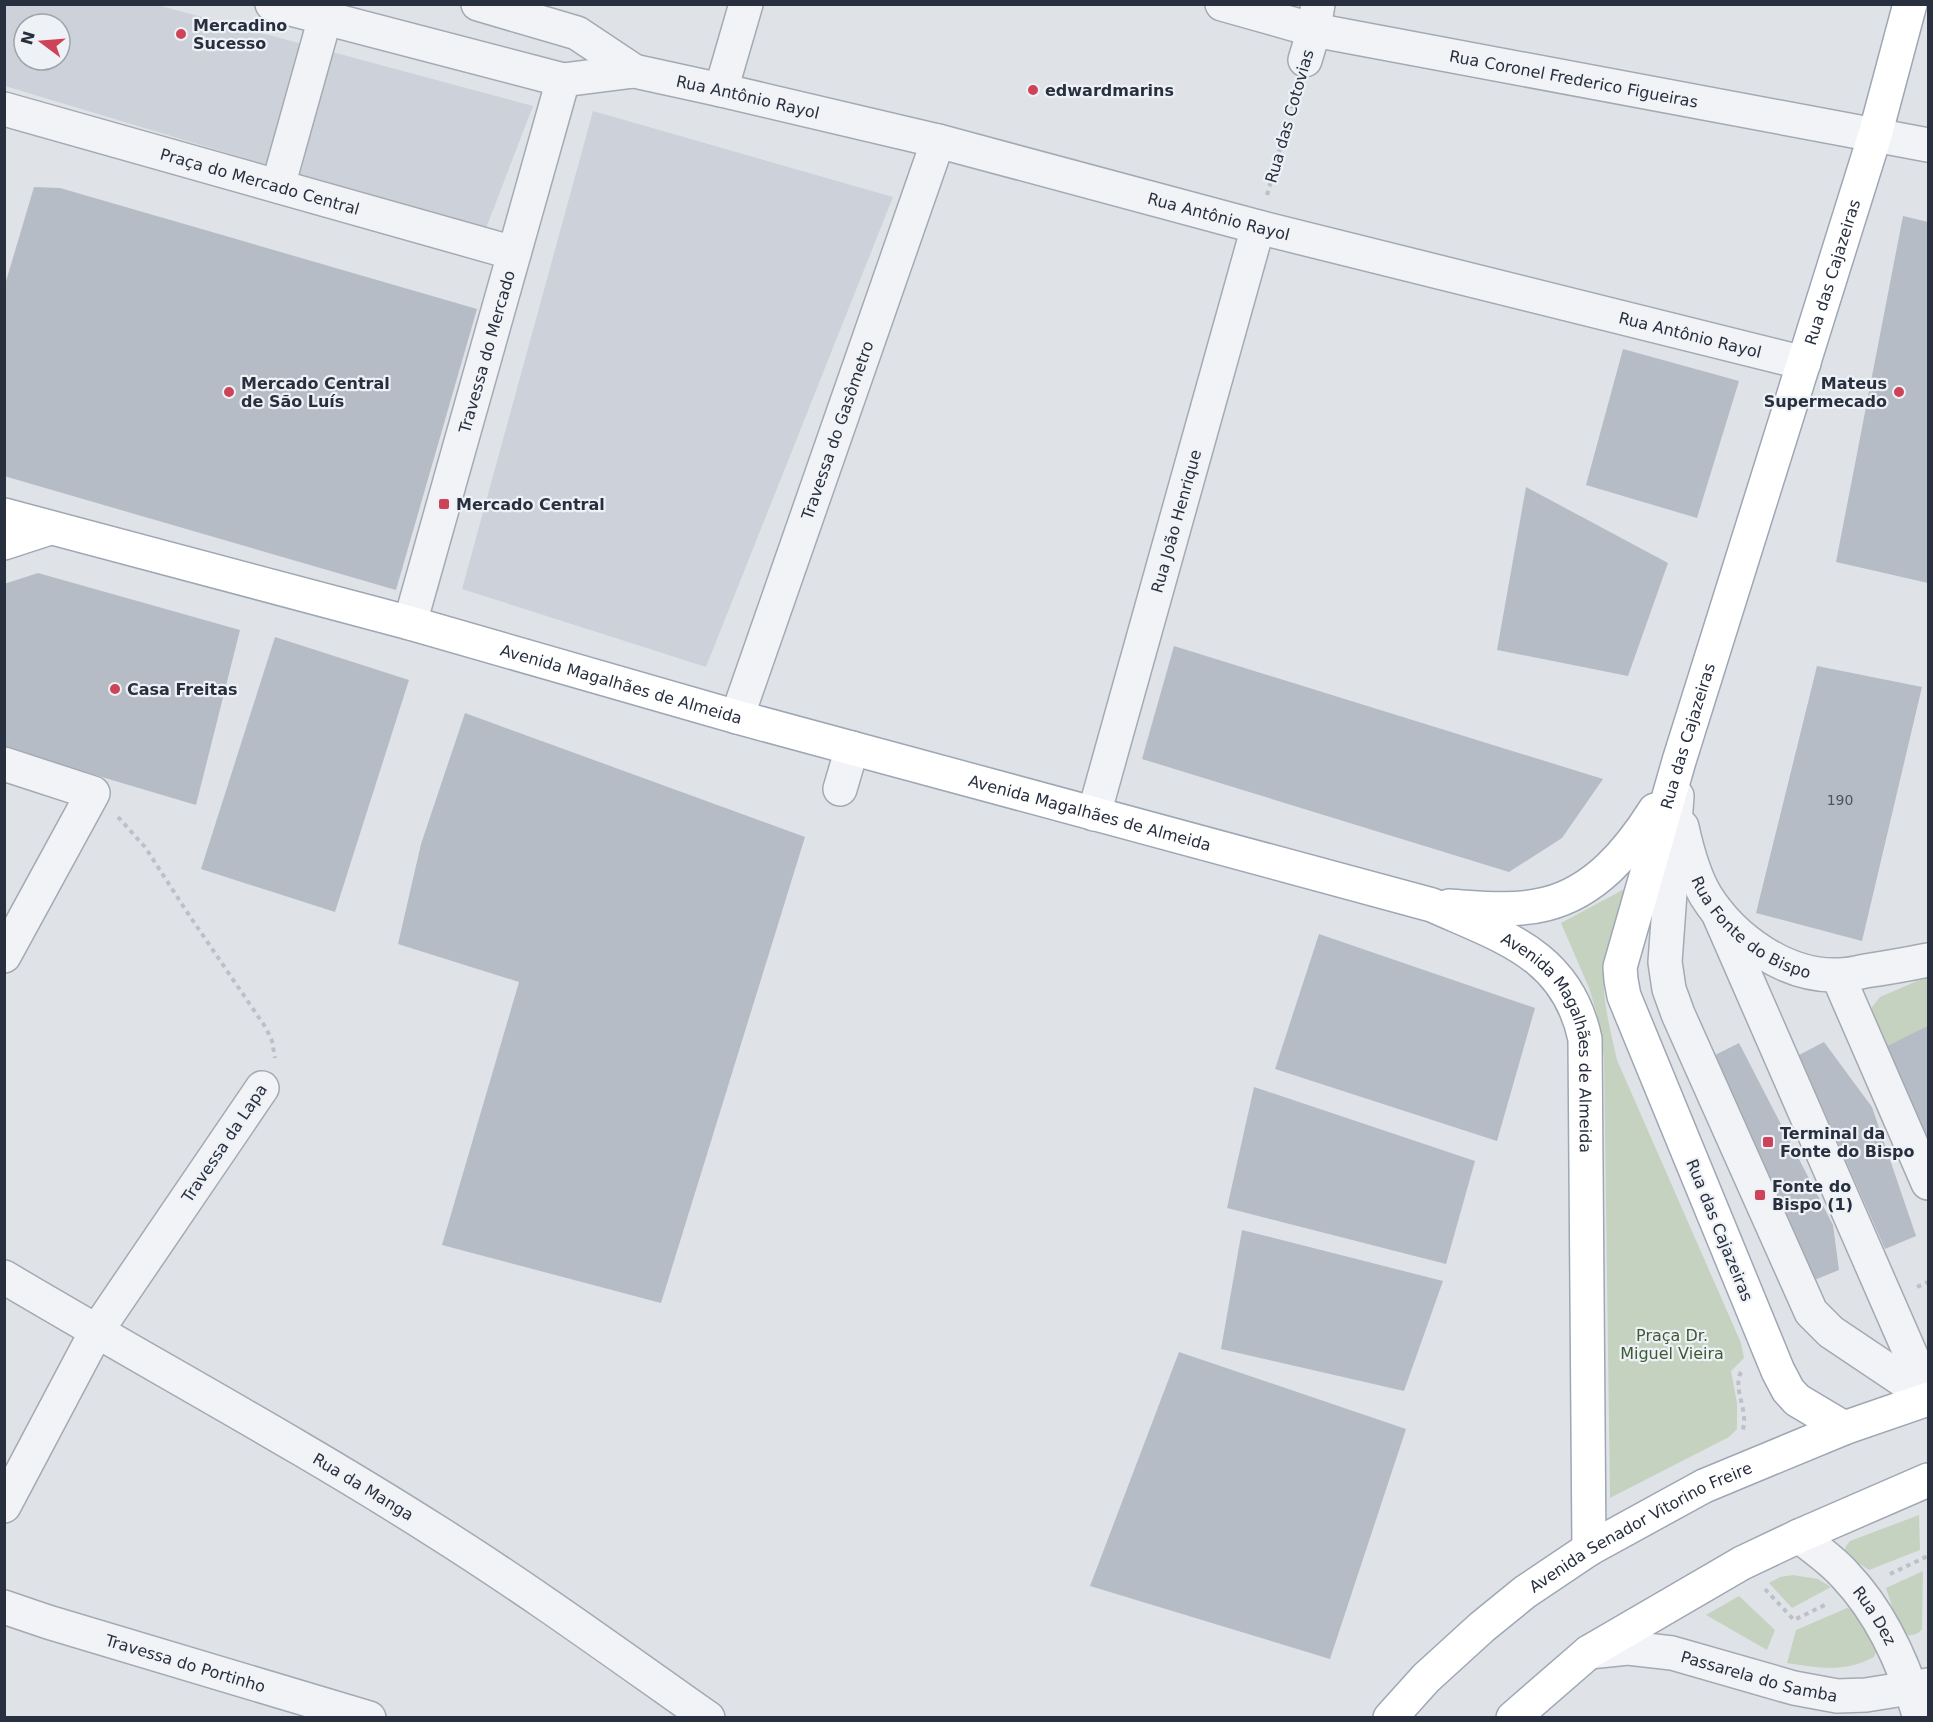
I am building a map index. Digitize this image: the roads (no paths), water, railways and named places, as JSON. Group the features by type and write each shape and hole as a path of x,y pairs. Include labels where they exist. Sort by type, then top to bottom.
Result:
{"main road":[{"name":"Rua das Cajazeiras","path":"1844,1428 1797,1400 1788,1390 1778,1371 1624,996 1621,980 1623,955 1682,752 1875,135 1910,4"},
{"name":"Avenida Magalhães de Almeida","path":"4,515 410,623 737,717 1432,905 1527,950 1561,981 1581,1020 1585,1040 1589,1549"},
{"path":"4,543 50,528"},
{"path":"1432,905 1487,908 1545,904 1567,897 1586,886 1606,872 1625,854 1640,834 1655,810 1682,752"},
{"name":"Avenida Senador Vitorino Freire","path":"1390,1718 1426,1678 1482,1627 1525,1592 1589,1549 1704,1486 1844,1428 1929,1397"},
{"path":"1513,1718 1589,1652 1742,1563 1929,1480"}],"street":[{"name":"Rua Antônio Rayol","path":"273,4 563,80 633,71 721,90 938,141 1258,227 1803,363"},
{"name":"Rua Antônio Rayol","path":"478,4 577,33 633,71"},
{"path":"721,90 746,4"},
{"name":"Rua Coronel Frederico Figueiras","path":"1222,4 1312,32 1929,145"},
{"path":"278,186 325,18"},
{"name":"Travessa do Mercado","path":"410,623 563,80"},
{"name":"Praça do Mercado Central","path":"4,109 514,253"},
{"name":"Travessa do Gasômetro","path":"737,717 938,141"},
{"name":"Rua João Henrique","path":"1094,814 1258,227"},
{"path":"840,789 852,748"},
{"name":"Rua Fonte do Bispo","path":"1682,752 1677,796 1680,821 1693,865 1705,894 1718,913 1740,936 1764,953 1797,969 1814,973 1838,975 1929,960"},
{"path":"4,764 93,793 4,956"},
{"path":"1677,796 1665,963 1669,989 1678,1014 1811,1312 1831,1332 1929,1397"},
{"path":"1718,913 1929,1397"},
{"path":"1838,975 1929,1183"},
{"name":"Travessa da Lapa","path":"4,1506 96,1332 262,1088"},
{"name":"Rua da Manga","path":"4,1277 435,1530 556,1611 708,1718"},
{"name":"Rua Dez","path":"1799,1536 1844,1574 1857,1589 1891,1641 1920,1697"},
{"name":"Travessa do Portinho","path":"4,1607 369,1718"},
{"name":"Passarela do Samba","path":"1589,1652 1628,1648 1672,1653 1794,1688 1837,1696 1920,1697"}],"place":[{"name":"Mercadino Sucesso","path":"181,34"},
{"name":"edwardmarins","path":"1033,90"},
{"name":"Mercado Central de São Luís","path":"229,392"},
{"name":"Mateus Supermecado","path":"1899,392"},
{"name":"Mercado Central","path":"444,504"},
{"name":"Casa Freitas","path":"115,689"},
{"name":"Terminal da Fonte do Bispo","path":"1768,1142"},
{"name":"Fonte do Bispo (1)","path":"1760,1195"}],"park label":[{"name":"Praça Dr. Miguel Vieira","path":"1672,1344"}]}
